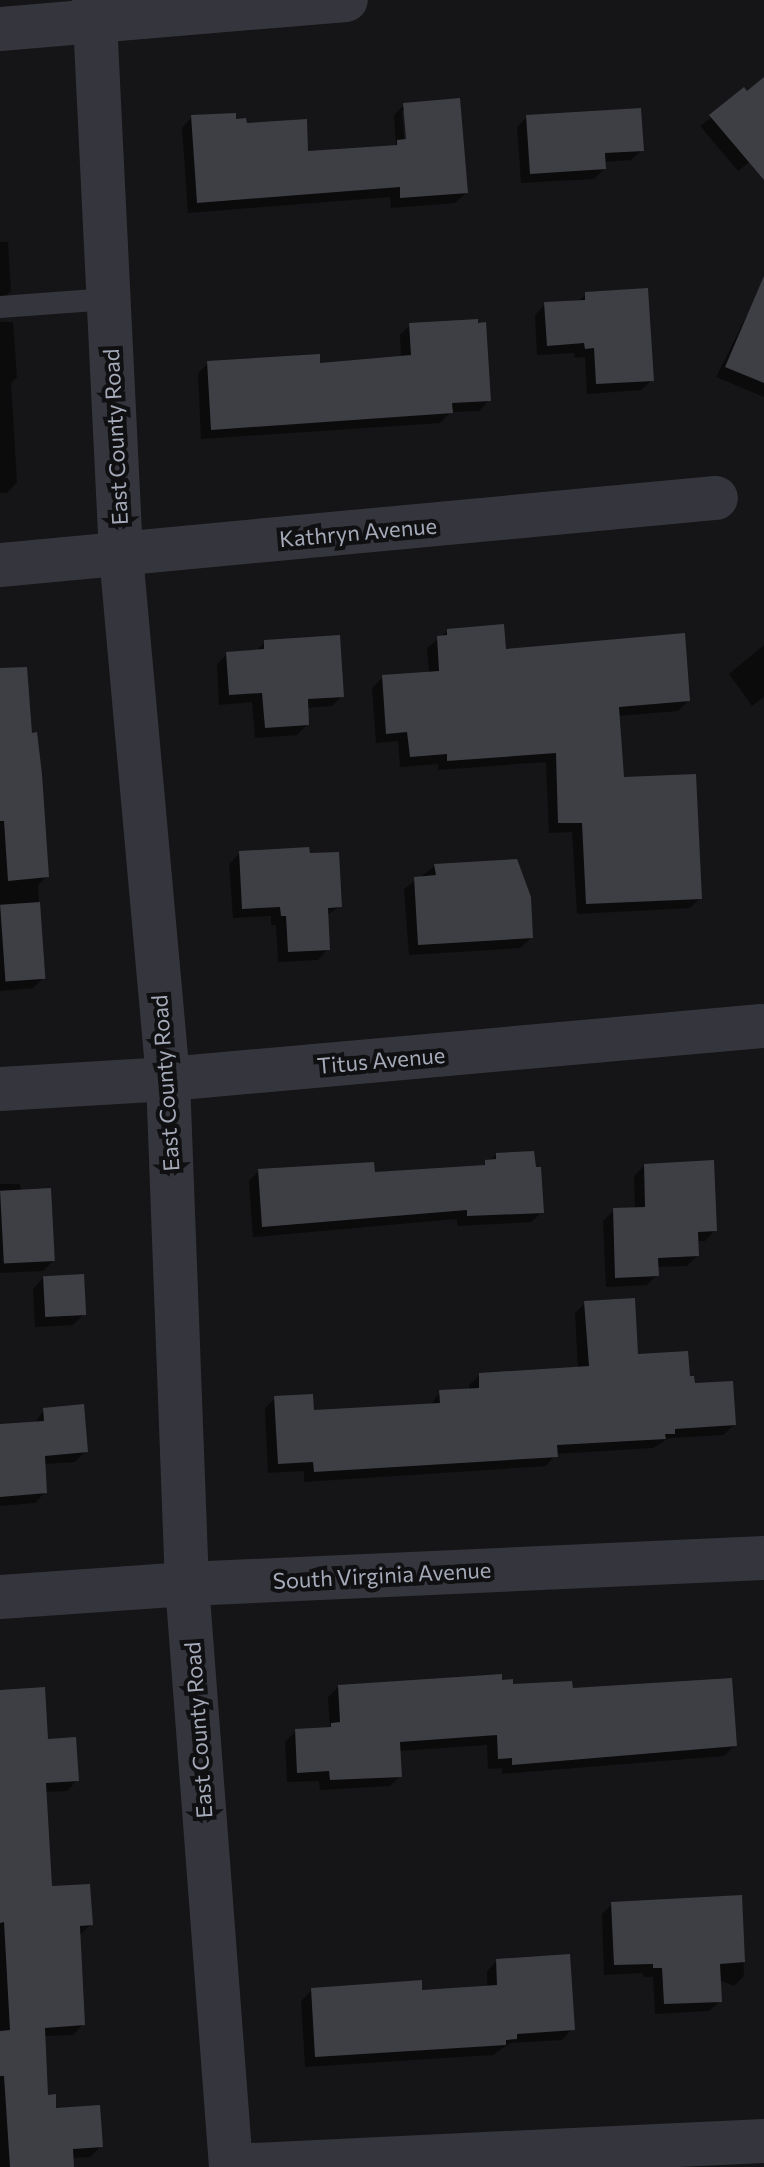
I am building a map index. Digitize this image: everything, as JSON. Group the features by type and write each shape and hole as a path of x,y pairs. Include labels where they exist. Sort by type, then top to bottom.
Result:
{"street":[{"path":"0,29 95,11 346,0"},
{"name":"East County Road","path":"95,11 121,555 168,1079 187,1584 231,2167"},
{"name":"Kathryn Avenue","path":"0,565 716,498"},
{"name":"Titus Avenue","path":"0,1089 168,1079 762,1026"},
{"name":"South Virginia Avenue","path":"0,1597 187,1584 764,1558"},
{"path":"231,2167 764,2141"}],"lane":[{"path":"0,307 109,299"}],"building":[{"path":"764,77 764,180 709,115 744,87 747,91"},
{"path":"460,98 468,193 400,198 400,187 197,203 191,115 236,113 236,119 246,118 247,123 307,119 308,151 397,145 397,140 406,139 403,103"},
{"path":"641,108 644,151 605,153 606,169 530,174 526,115"},
{"path":"764,276 764,383 725,367"},
{"path":"648,288 654,381 596,384 594,348 585,349 584,343 547,346 544,302 585,300 585,292"},
{"path":"478,319 478,323 486,322 491,401 452,403 453,413 211,430 207,361 320,354 320,363 411,355 409,323"},
{"path":"504,624 506,649 685,633 690,701 619,707 624,777 696,774 702,899 586,904 582,823 558,823 556,753 447,761 447,754 410,757 407,732 386,734 382,675 439,671 437,636 447,635 447,629"},
{"path":"340,635 344,697 308,699 309,725 265,728 262,693 229,695 226,652 264,649 264,640"},
{"path":"27,667 32,733 37,732 42,774 49,877 8,881 4,821 0,821 0,668"},
{"path":"309,847 310,853 339,852 342,907 328,908 330,950 288,952 286,916 281,916 280,907 242,909 239,851"},
{"path":"517,859 531,897 533,938 418,945 414,877 436,875 434,864"},
{"path":"40,902 45,979 5,982 0,905"},
{"path":"534,1151 536,1167 541,1167 544,1213 467,1216 467,1210 262,1227 258,1169 374,1162 375,1172 485,1165 485,1160 496,1159 496,1153"},
{"path":"714,1160 717,1231 698,1232 699,1256 658,1258 659,1276 615,1278 613,1208 645,1207 644,1164"},
{"path":"51,1188 55,1261 4,1264 0,1191"},
{"path":"84,1274 86,1315 45,1317 43,1276"},
{"path":"635,1298 638,1354 688,1351 690,1376 694,1376 695,1383 733,1381 736,1425 675,1429 675,1434 665,1434 666,1439 557,1445 558,1457 314,1472 313,1462 278,1464 274,1396 313,1394 314,1410 440,1403 439,1390 479,1388 479,1373 589,1366 584,1301"},
{"path":"84,1404 88,1452 45,1456 47,1493 0,1497 0,1424 44,1421 43,1408"},
{"path":"502,1674 502,1680 513,1679 513,1684 572,1681 573,1688 732,1678 737,1746 512,1765 512,1758 498,1759 497,1735 400,1742 402,1777 330,1780 329,1771 297,1773 295,1729 331,1727 331,1723 340,1722 338,1685"},
{"path":"45,1687 48,1739 76,1737 79,1781 46,1783 52,1886 90,1884 93,1925 80,1926 85,2025 45,2028 48,2095 56,2094 56,2108 100,2105 103,2147 73,2149 74,2167 10,2167 4,2076 0,2076 0,2031 10,2030 4,1922 0,1923 0,1690"},
{"path":"742,1895 745,1962 720,1964 722,2002 664,2004 662,1968 653,1968 653,1964 614,1965 611,1902"},
{"path":"570,1954 575,2030 517,2034 517,2039 506,2040 506,2045 315,2057 311,1988 422,1980 422,1990 497,1985 496,1959"}]}
